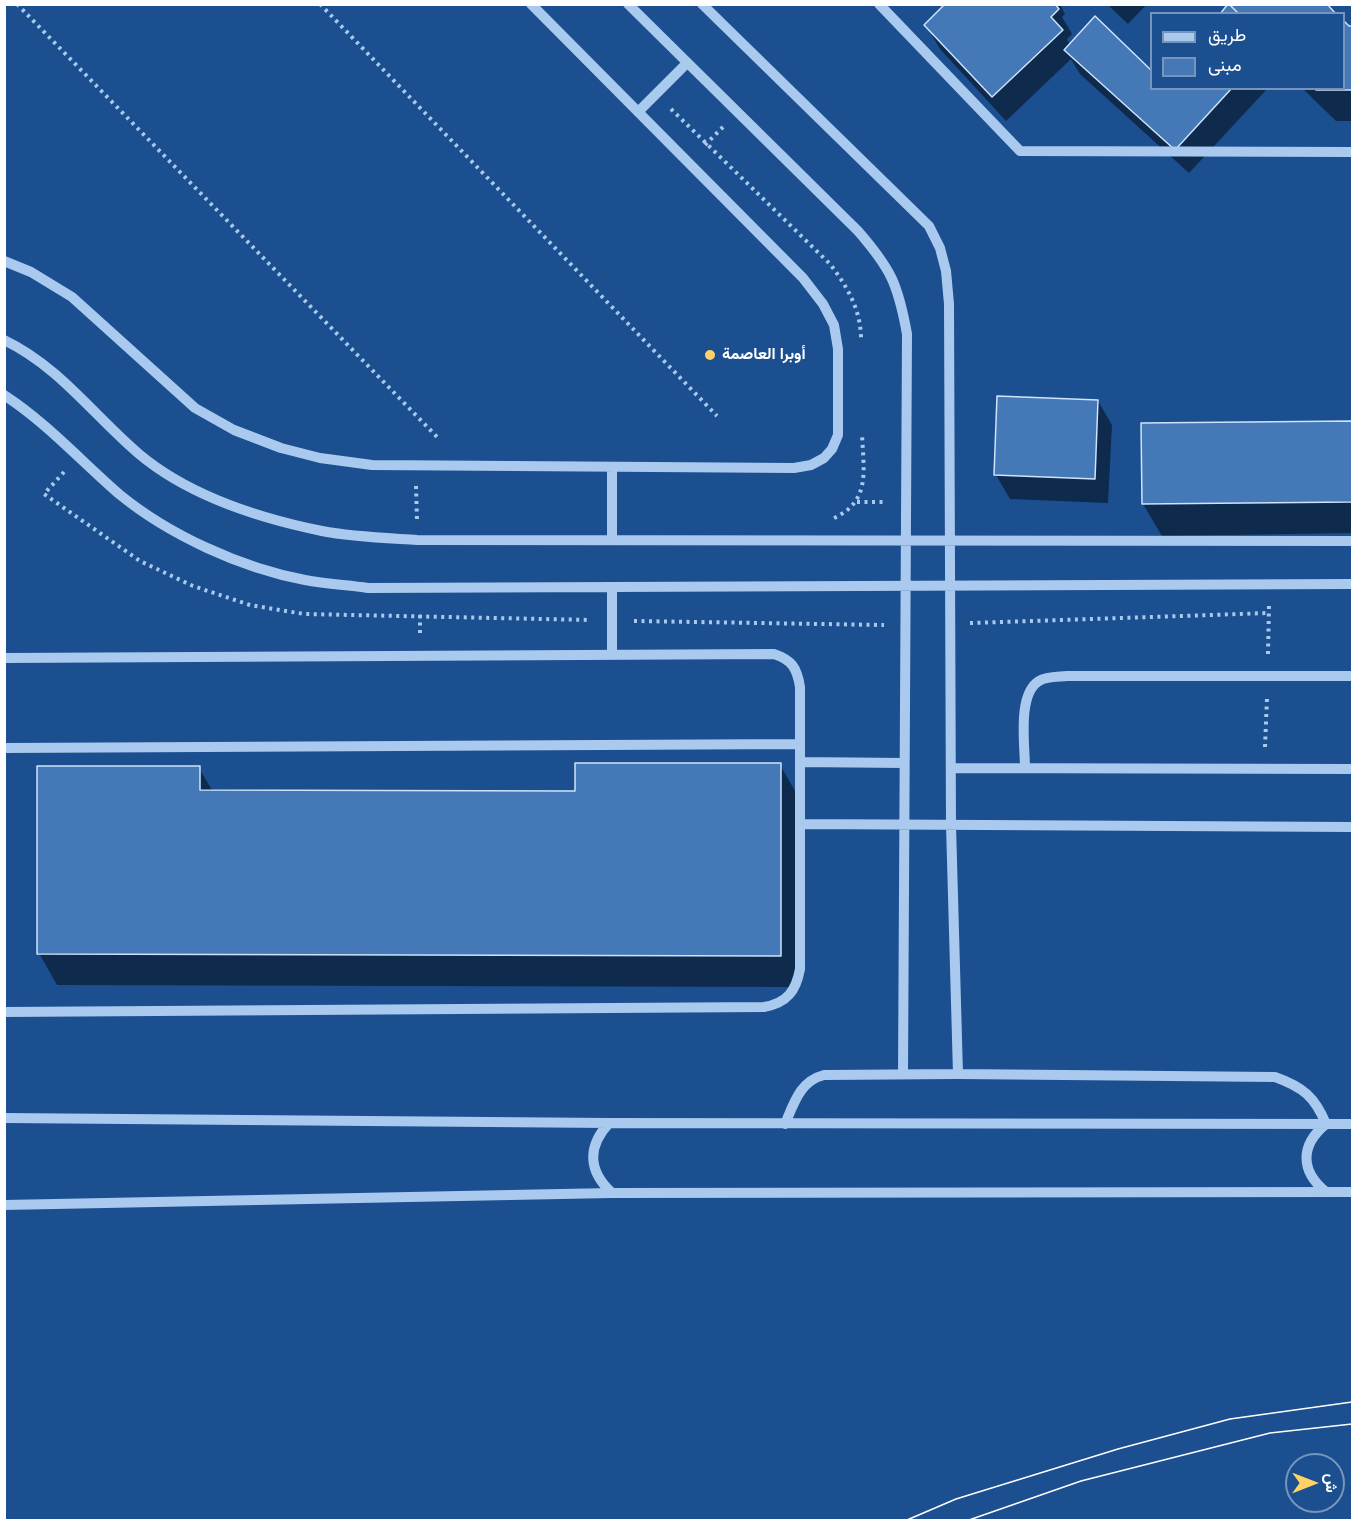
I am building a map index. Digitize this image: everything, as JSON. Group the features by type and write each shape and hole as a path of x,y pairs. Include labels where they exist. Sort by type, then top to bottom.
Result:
{"street":[{"path":"4,261 31,272 72,297 195,408 234,430 281,448 320,458 372,465 794,468 811,465 824,458 832,449 838,435 838,349 834,325 823,304 804,278 531,4"},
{"path":"628,4 858,231 881,257 893,277 902,303 907,334 903,1074"},
{"path":"702,4 928,226 940,248 946,271 949,304 951,825 958,1074"},
{"path":"879,4 1020,151 1353,152"},
{"path":"638,112 687,63"},
{"path":"4,340 27,351 61,378 140,455 189,488 254,514 324,531 417,540 1353,541"},
{"path":"4,395 23,408 121,495 182,534 213,551 249,566 305,580 368,588 1353,584"},
{"path":"612,467 612,539"},
{"path":"612,587 612,655"},
{"path":"4,658 774,654 793,664 798,674 800,687 800,969 798,984 783,1002 773,1005 4,1012"},
{"path":"1025,768 1025,702 1029,690 1048,677 1353,676"},
{"path":"4,748 800,744"},
{"path":"800,762 904,764"},
{"path":"951,768 1353,769"},
{"path":"800,824 1353,827"},
{"path":"785,1124 801,1090 811,1079 831,1074 1275,1077 1293,1083 1307,1093 1319,1107 1326,1124"},
{"path":"4,1118 609,1124 1353,1124"},
{"path":"609,1124 600,1133 593,1159 602,1184 612,1193"},
{"path":"1326,1124 1310,1141 1306,1152 1306,1164 1310,1175 1326,1192"},
{"path":"4,1205 612,1193 1353,1192"}],"path":[{"path":"17,4 440,440"},
{"path":"320,4 717,416"},
{"path":"656,95 842,279 857,312 861,330 861,349"},
{"path":"827,518 834,518 847,512 857,502 862,480 862,428"},
{"path":"417,523 428,522"}],"building":[{"path":"945,4 1055,4 1059,9 1051,17 1063,30 992,97 924,25"},
{"path":"1229,4 1327,4 1334,12 1237,12"},
{"path":"1229,4 1237,12 1222,12"},
{"path":"1095,16 1150,69 1150,90 1230,90 1175,150 1064,50"},
{"path":"1345,22 1352,26 1352,90 1345,90"},
{"path":"997,396 1098,400 1095,479 994,475"},
{"path":"1352,421 1352,502 1142,504 1141,423"},
{"path":"575,763 781,763 781,956 37,954 37,766 200,766 200,790 575,791"}],"tram line":[{"path":"907,1520 956,1499 1118,1449 1230,1419 1352,1402"},
{"path":"969,1520 1081,1481 1270,1433 1352,1424"}],"place":[{"name":"أوبرا العاصمة","path":"710,355"}]}
